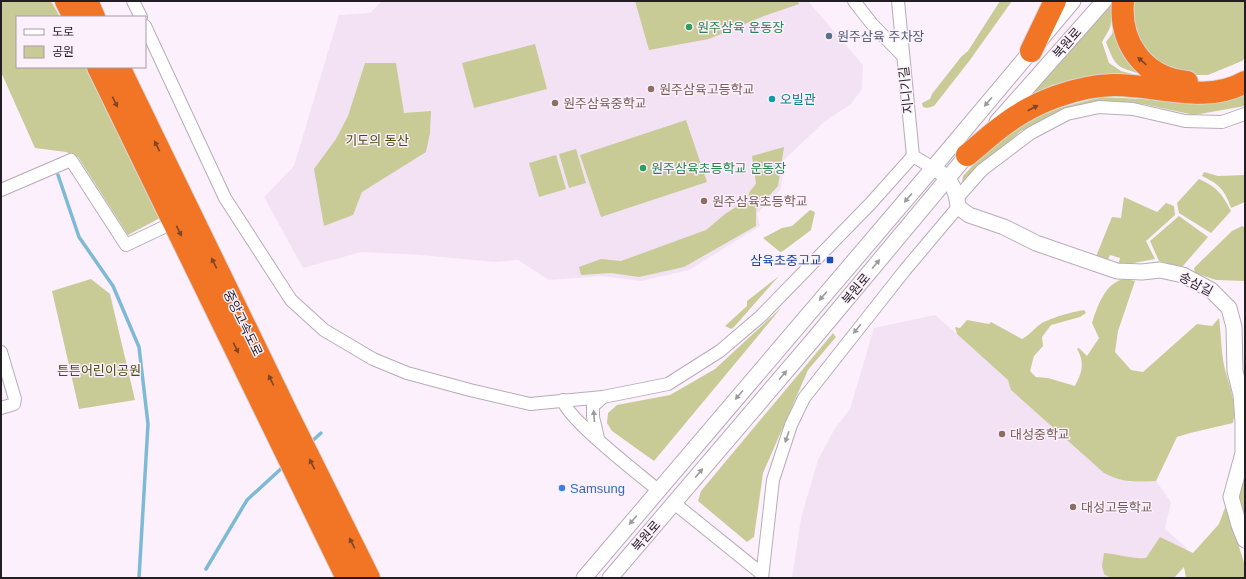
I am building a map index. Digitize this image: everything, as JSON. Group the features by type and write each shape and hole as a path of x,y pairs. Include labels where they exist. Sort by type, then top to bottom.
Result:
{"highway":[{"path":"66,1 74,16"},
{"path":"87,1 94,16"},
{"path":"1031,51 1055,1"},
{"path":"1123,1 1122,13 1125,36 1135,54 1153,70 1176,80 1201,83 1232,75 1245,67"},
{"name":"중앙고속도로","path":"99,68 282,423 321,503 369,578"},
{"name":"중앙고속도로","path":"119,68 282,423"},
{"path":"967,155 1006,123 1052,98 1070,92 1112,85 1208,93 1240,85 1245,82"},
{"name":"중앙고속도로","path":"321,503 347,578"}],"street":[{"path":"133,1 140,16"},
{"path":"854,1 872,24 903,56"},
{"name":"지니기길","path":"898,1 912,156"},
{"name":"북원로","path":"584,578 1073,1"},
{"name":"북원로","path":"610,578 967,155 1104,1"},
{"path":"146,28 219,200 291,300 330,333 373,359 407,373 530,404 602,396 668,384 720,351 762,316 871,203 912,156 949,178 958,202"},
{"path":"762,576 773,480 791,425 804,398 982,170 1031,133 1067,114 1099,107 1133,109 1185,121 1222,122 1245,114"},
{"path":"1,190 71,160 126,245 162,228"},
{"name":"송삼길","path":"958,202 969,215 1004,227 1036,243 1117,271 1142,272 1160,270 1184,275 1211,290 1229,308 1234,327 1234,371 1241,395 1243,422 1243,452 1231,497 1245,540"},
{"path":"1,352 15,399 14,404 1,408"},
{"path":"598,438 593,417 593,406 602,396"},
{"path":"563,400 564,406 577,420 658,490 762,576"}],"shaded area":[{"path":"382,1 808,1 863,65 862,89 851,104 824,122 784,160 781,189 757,214 760,226 689,270 641,281 602,276 549,280 518,260 494,262 421,255 361,252 303,268 264,197 294,166 339,15 370,13"},
{"path":"935,315 1129,482 1156,481 1171,502 1165,529 1187,548 1166,578 792,578 801,518 818,460 834,430 850,409 874,328"}],"green space":[{"path":"1,1 51,1 59,16 16,16 16,68 86,68 160,218 128,235 78,157 66,152 35,148 1,72"},
{"name":"원주삼육 운동장","path":"635,1 798,1 799,4 764,16 709,39 649,50"},
{"path":"1000,1 1012,1 970,60 934,106 927,108 923,107 922,103 930,99 932,94 961,57 968,51"},
{"path":"1112,1 1115,1 1110,28 1102,42 1109,63 1121,71 1148,78 1095,77 1052,85 1024,102"},
{"path":"1130,1 1245,1 1245,58 1242,61 1208,75 1185,75 1159,66 1136,43"},
{"path":"1116,20 1116,30 1123,51 1144,75 1119,66 1112,57 1106,42 1112,34"},
{"path":"535,44 547,89 474,108 462,63"},
{"name":"기도의 동산","path":"365,63 396,63 404,113 431,111 430,133 426,152 362,192 353,215 324,226 314,169 336,139 348,116"},
{"path":"1245,88 1245,106 1194,115 1143,104 1110,101 1060,112 1021,131 962,183 963,176 990,147 1040,113 1101,97 1183,101"},
{"name":"원주삼육초등학교 운동장","path":"686,120 707,182 601,217 580,155"},
{"path":"784,147 778,186 756,210 756,226 684,267 639,277 611,273 581,275 579,267 601,259 621,261 706,230 725,214 747,200 750,191 756,184 752,156"},
{"path":"576,149 586,183 569,188 559,154"},
{"path":"556,155 566,189 539,197 529,163"},
{"path":"1204,172 1218,176 1245,175 1245,202 1231,208 1221,188 1202,176"},
{"path":"1199,179 1215,188 1225,200 1231,211 1211,233 1179,213 1177,203"},
{"path":"1124,197 1157,212 1166,203 1174,206 1175,215 1146,241 1155,259 1118,266 1120,258 1110,255 1107,262 1095,259 1112,217 1121,218"},
{"path":"810,210 815,212 811,230 783,251 780,252 763,238 782,228 792,226"},
{"path":"1179,216 1208,237 1182,267 1159,261 1150,241"},
{"path":"1242,226 1245,228 1245,281 1216,280 1195,273 1194,268 1232,231"},
{"path":"787,267 734,327 731,329 725,326 747,306 747,301 779,276"},
{"name":"튼튼어린이공원","path":"91,279 110,294 135,400 79,409 52,291"},
{"path":"1125,279 1135,281 1118,331 1115,352 1131,370 1143,372 1197,324 1212,326 1219,318 1223,359 1232,394 1234,408 1233,423 1177,437 1156,481 1136,482 1117,479 1104,473 1011,390 1008,380 957,334 955,327 960,328 967,320 989,324 991,322 1022,339 1042,323 1063,315 1084,310 1086,313 1080,317 1051,325 1042,337 1043,346 1034,356 1030,371 1036,377 1048,378 1075,386 1082,368 1081,358 1077,349 1079,348 1087,356 1099,338 1092,323 1103,296 1113,284"},
{"path":"782,307 654,461 612,431 607,423 608,413 617,405 670,395 715,369"},
{"path":"833,333 836,337 808,370 763,473 754,537 747,542 698,501 701,491"},
{"path":"1245,467 1245,519 1237,496"},
{"path":"1226,505 1245,566 1245,578 1186,578 1184,567 1174,578 1111,578 1104,574 1102,566 1104,553 1146,558 1160,537 1193,553 1219,524"}],"waterway":[{"path":"58,175 79,237 113,286 139,347 148,424 139,578"},
{"path":"310,443 321,433"},
{"path":"206,569 247,500 284,466"}],"place":[{"name":"원주삼육 운동장","path":"689,27"},
{"name":"원주삼육 주차장","path":"829,36"},
{"name":"원주삼육고등학교","path":"651,89"},
{"name":"오빌관","path":"772,99"},
{"name":"원주삼육중학교","path":"555,103"},
{"name":"원주삼육초등학교 운동장","path":"643,168"},
{"name":"원주삼육초등학교","path":"704,201"},
{"name":"삼육초중고교","path":"830,260"},
{"name":"대성중학교","path":"1002,434"},
{"name":"Samsung","path":"562,488"},
{"name":"대성고등학교","path":"1073,507"}]}
